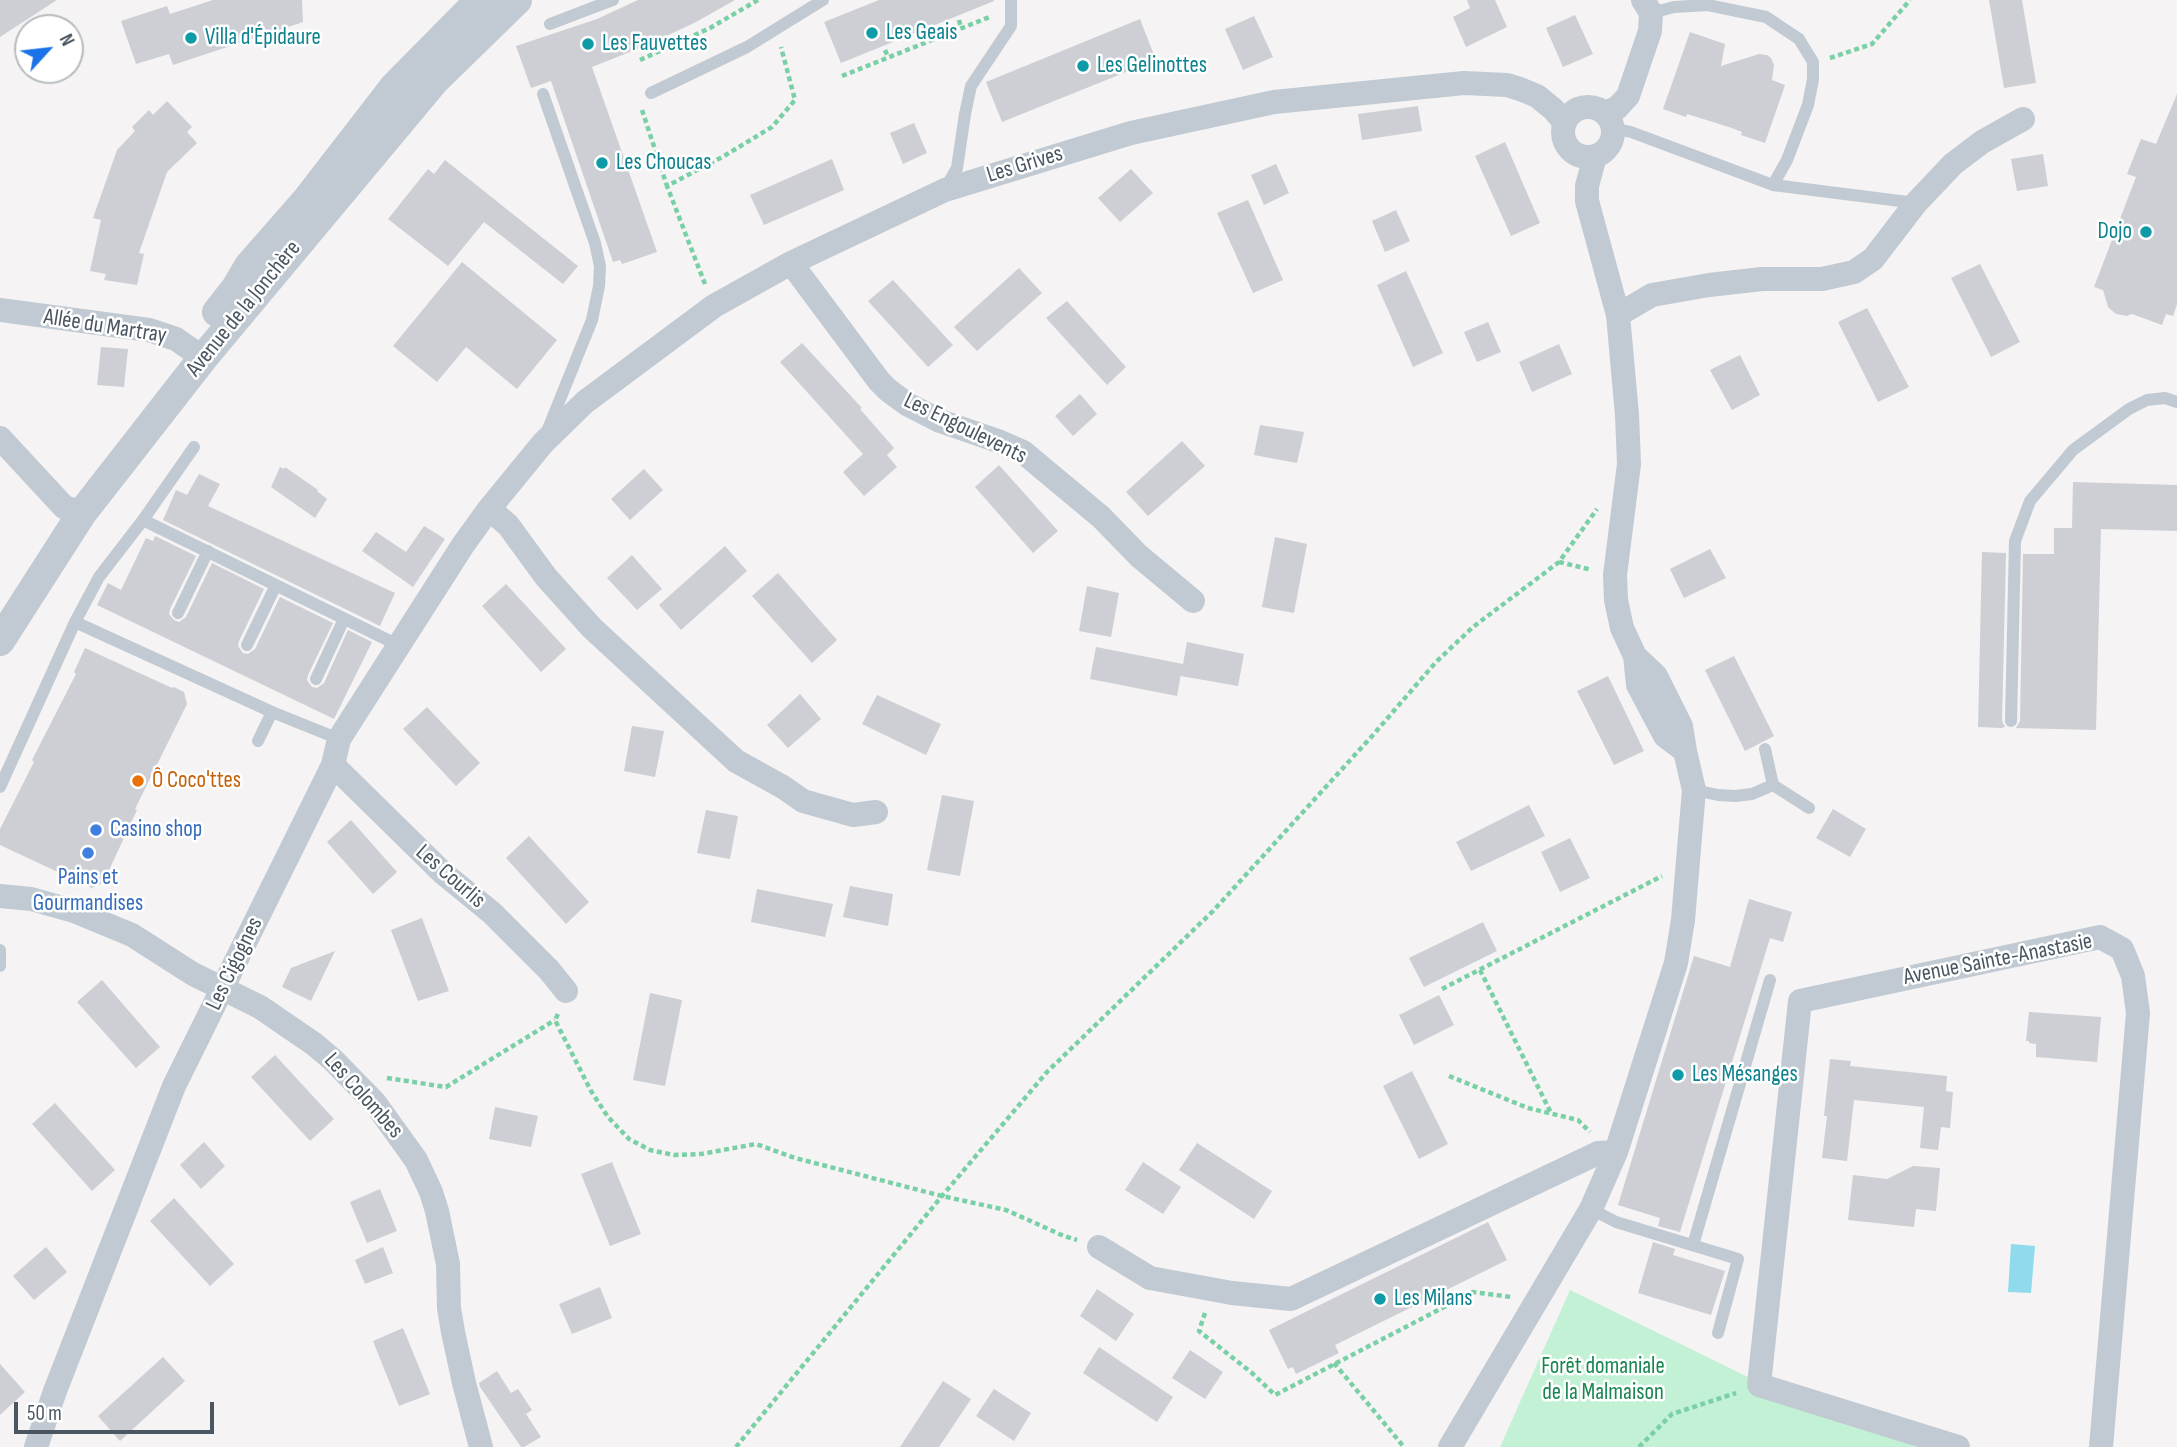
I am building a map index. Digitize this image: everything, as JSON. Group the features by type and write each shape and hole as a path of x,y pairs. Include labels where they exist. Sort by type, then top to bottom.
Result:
{"street":[{"name":"Avenue de la Jonchère","path":"196,353 249,266 306,201 395,86 481,0"},
{"name":"Avenue de la Jonchère","path":"0,607 196,353 435,80 517,0"},
{"path":"1608,120 1596,108 1578,110 1570,115 1565,123 1565,141 1570,149 1586,157 1603,152 1609,145 1608,120 1628,96 1650,31 1647,6"},
{"name":"Les Grives","path":"542,443 585,401 714,306 791,263 945,190 1130,133 1274,102 1464,83 1493,84 1520,89 1537,96 1565,123"},
{"path":"1618,315 1653,295 1709,285 1762,279 1822,279 1854,272 1873,259 1916,203 1953,163 1982,142 2023,119"},
{"path":"1450,1447 1591,1209 1676,963 1683,920 1694,790 1681,726 1656,676 1635,656 1622,628 1616,600 1615,575 1629,464 1627,415 1618,315 1587,201 1587,186 1595,156"},
{"name":"Les Engoulevents","path":"791,263 878,381 888,390 907,404 940,421 1023,452 1101,517 1139,556 1193,601"},
{"name":"Allée du Martray","path":"0,310 149,330 176,339 196,353"},
{"path":"0,438 73,510"},
{"name":"Les Cigognes","path":"36,1447 55,1391 174,1086 333,765 339,739 463,545 542,443"},
{"path":"489,509 508,525 545,577 592,628 736,761 803,801 853,815 876,812"},
{"name":"Avenue de la Jonchère","path":"0,641 73,510"},
{"name":"Les Courlis","path":"333,765 443,873 492,913 549,970 566,991"},
{"name":"Les Colombes","path":"0,896 31,899 74,911 132,935 193,974 260,1007 314,1044 376,1103 405,1142 431,1192 437,1211 448,1264 449,1308 453,1332 481,1447"},
{"name":"Avenue Sainte-Anastasie","path":"1759,1385 1800,1001 2100,937 2122,950 2133,976 2138,1013 2101,1447"},
{"path":"1099,1247 1150,1278 1212,1290 1291,1299 1598,1153 1612,1152"},
{"path":"1759,1385 1958,1447"}],"lane":[{"path":"550,24 613,0"},
{"path":"651,93 747,47 822,0"},
{"path":"945,190 957,168 971,86 1011,26 1012,4"},
{"path":"1647,6 1708,5 1766,17 1799,39 1813,62 1813,79 1808,105 1787,160 1773,185"},
{"path":"542,443 592,320 600,266 595,243 543,94"},
{"path":"1608,120 1631,132 1773,185 1916,203"},
{"path":"2011,721 2015,541 2030,501 2073,450 2129,409 2147,400 2165,398 2177,402"},
{"path":"0,787 75,621 99,577 194,447"},
{"path":"143,520 400,646"},
{"path":"178,613 208,551"},
{"path":"247,645 276,585"},
{"path":"316,679 344,619"},
{"path":"75,621 272,712 339,739"},
{"path":"258,741 272,712"},
{"path":"1765,749 1773,785 1809,808"},
{"path":"1694,790 1735,796 1752,794 1773,785"},
{"path":"0,950 0,966"},
{"path":"1693,1245 1770,981"},
{"path":"1591,1209 1616,1222 1738,1259 1718,1333"}],"path":[{"path":"639,60 710,28 758,0"},
{"path":"1813,62 1872,44 1910,0"},
{"path":"842,76 961,28 1012,4"},
{"path":"959,20 961,28"},
{"path":"667,186 715,162 772,127 795,100 776,29"},
{"path":"885,50 888,57"},
{"path":"651,93 638,99 667,186 714,306"},
{"path":"736,1447 1047,1072 1213,911 1436,662 1473,626 1559,562 1602,504"},
{"path":"1559,562 1615,575"},
{"path":"1442,989 1688,863"},
{"path":"1480,970 1552,1114"},
{"path":"345,1071 446,1087 555,1020 566,991"},
{"path":"555,1020 591,1091 608,1117 628,1139 650,1150 674,1155 701,1154 756,1144 795,1158 1006,1210 1064,1236 1099,1247"},
{"path":"1449,1076 1528,1108 1578,1120 1612,1152"},
{"path":"1212,1290 1199,1331 1275,1395 1473,1292 1535,1303"},
{"path":"1334,1363 1404,1447"},
{"path":"1639,1447 1672,1415 1759,1385"}],"green space":[{"name":"Forêt domaniale de la Malmaison","path":"1570,1290 1748,1377 1951,1447 1500,1447"}],"water":[{"path":"2011,1244 2035,1246 2031,1293 2008,1292"}],"building":[{"path":"0,0 57,0 35,14 14,14 14,28 0,37"},
{"name":"Villa d'Épidaure","path":"213,0 302,0 303,22 173,65 169,54 136,64 121,21 167,6 170,14"},
{"path":"638,0 735,0 645,46 592,67 657,252 622,264 620,260 613,262 551,81 531,88 516,46 597,19"},
{"name":"Les Geais","path":"879,0 994,1 841,63 824,22"},
{"path":"1467,0 1495,0 1507,27 1466,47 1453,17 1470,8"},
{"path":"1989,0 2022,0 2036,83 2004,88"},
{"path":"1575,15 1593,54 1563,67 1546,28"},
{"path":"1254,16 1273,57 1243,70 1225,29"},
{"name":"Les Gelinottes","path":"1140,19 1156,60 1002,122 986,82"},
{"path":"1690,32 1725,44 1721,66 1759,54 1771,58 1774,65 1772,80 1785,85 1765,143 1741,135 1742,132 1732,128 1663,109"},
{"name":"Dojo","path":"2177,94 2177,304 2173,316 2166,314 2162,325 2132,314 2116,314 2108,307 2103,290 2094,287 2136,177 2127,174 2141,139 2156,144"},
{"path":"167,101 192,127 187,132 197,143 167,172 139,253 144,254 137,285 104,280 106,274 90,271 101,220 93,218 117,150 135,131 132,127 149,110 153,115"},
{"path":"1418,106 1422,131 1362,140 1358,114"},
{"path":"914,123 927,153 903,164 890,133"},
{"path":"1505,142 1540,223 1511,236 1475,156"},
{"path":"2043,154 2048,186 2017,191 2011,159"},
{"path":"832,159 844,190 764,225 750,195"},
{"path":"445,160 578,266 563,284 484,222 448,266 388,219 428,169 434,174"},
{"path":"1276,164 1289,193 1264,205 1251,175"},
{"path":"1131,169 1153,193 1120,222 1098,198"},
{"path":"1248,200 1283,280 1253,293 1217,213"},
{"path":"1396,210 1410,241 1385,252 1372,221"},
{"path":"462,262 557,340 517,389 466,347 437,382 393,346"},
{"path":"1980,264 2020,342 1991,357 1951,278"},
{"path":"1019,268 1042,293 977,351 954,327"},
{"path":"1406,271 1443,353 1413,367 1377,285"},
{"path":"893,280 953,345 928,367 868,301"},
{"path":"1067,301 1126,367 1107,385 1046,318"},
{"path":"1867,308 1909,387 1878,402 1838,322"},
{"path":"1488,322 1501,352 1477,362 1464,332"},
{"path":"802,343 862,408 860,409 894,448 887,455 897,467 864,496 843,472 863,454 780,362"},
{"path":"1559,344 1572,374 1532,392 1519,362"},
{"path":"101,347 128,349 124,387 97,385"},
{"path":"1740,355 1760,395 1732,410 1710,370"},
{"path":"1080,394 1097,414 1073,436 1055,416"},
{"path":"1260,425 1304,432 1297,463 1254,455"},
{"path":"1182,441 1205,466 1148,516 1126,492"},
{"path":"999,465 1058,531 1033,553 975,487"},
{"path":"280,467 285,467 327,499 315,518 271,487"},
{"path":"644,469 663,490 630,520 611,499"},
{"path":"199,474 220,484 208,506 395,593 380,626 163,520 176,490 187,495"},
{"path":"2073,482 2177,485 2177,531 2101,529 2096,730 2016,728 2020,721 2023,554 2054,554 2054,528 2072,528"},
{"path":"424,526 445,539 413,587 362,551 376,532 406,552"},
{"path":"155,536 196,556 170,609 169,614 174,620 179,622 186,617 212,563 264,589 239,641 238,646 243,653 248,654 255,649 280,597 333,623 308,675 307,680 312,687 317,688 324,683 348,630 372,642 334,719 97,605 108,583 121,590 146,538 153,541"},
{"path":"1275,537 1307,544 1294,613 1262,607"},
{"path":"725,546 747,571 681,630 659,605"},
{"path":"1710,549 1726,578 1684,598 1670,569"},
{"path":"1982,552 2006,553 2002,721 2005,727 2001,728 1978,727"},
{"path":"632,555 662,589 637,610 607,578"},
{"path":"778,573 837,640 812,663 752,596"},
{"path":"506,584 566,649 541,672 482,606"},
{"path":"1087,586 1119,593 1111,637 1079,631"},
{"path":"1187,642 1244,654 1238,686 1181,674 1177,696 1090,679 1096,647 1183,664"},
{"path":"85,648 184,692 187,704 135,809 137,810 103,883 92,888 0,845 0,829 76,674 74,672"},
{"path":"1734,656 1774,736 1745,751 1705,670"},
{"path":"1608,676 1644,751 1614,765 1577,691"},
{"path":"800,694 821,719 788,748 767,725"},
{"path":"877,695 941,724 926,755 862,724"},
{"path":"427,707 480,763 456,786 403,729"},
{"path":"632,726 664,731 655,777 624,771"},
{"path":"942,795 974,801 960,876 927,870"},
{"path":"1529,805 1545,836 1471,871 1456,842"},
{"path":"1833,809 1866,829 1850,857 1816,838"},
{"path":"706,810 738,816 730,859 697,853"},
{"path":"351,820 397,872 373,894 327,842"},
{"path":"529,836 589,902 566,924 506,858"},
{"path":"1570,838 1590,878 1560,892 1541,852"},
{"path":"850,886 893,894 888,926 843,917"},
{"path":"757,889 833,904 825,937 751,922"},
{"path":"1749,899 1792,912 1783,942 1770,938 1680,1232 1658,1226 1660,1218 1618,1205 1694,956 1730,967"},
{"path":"422,918 449,991 418,1001 391,930"},
{"path":"1483,922 1497,951 1424,987 1409,958"},
{"path":"335,951 311,1001 282,987 291,968"},
{"path":"102,980 160,1047 136,1068 77,1002"},
{"path":"650,993 682,1000 665,1086 633,1080"},
{"path":"1439,995 1454,1025 1414,1045 1399,1015"},
{"path":"2029,1012 2101,1017 2097,1062 2036,1057 2036,1044 2026,1041"},
{"path":"275,1055 334,1119 310,1141 251,1077"},
{"path":"1830,1059 1851,1061 1850,1066 1947,1076 1946,1091 1953,1092 1950,1128 1941,1127 1938,1150 1920,1148 1924,1107 1854,1100 1847,1161 1822,1158"},
{"path":"1412,1071 1448,1144 1419,1159 1383,1086"},
{"path":"55,1103 115,1170 92,1191 32,1124"},
{"path":"495,1107 538,1116 531,1147 489,1139"},
{"path":"204,1142 225,1166 201,1189 180,1165"},
{"path":"1197,1143 1272,1191 1254,1219 1179,1170"},
{"path":"612,1162 641,1234 610,1246 581,1174"},
{"path":"1143,1162 1181,1187 1163,1214 1125,1190"},
{"path":"1913,1166 1940,1168 1936,1211 1916,1209 1914,1227 1848,1220 1853,1175 1887,1179"},
{"path":"380,1189 397,1231 367,1243 350,1202"},
{"path":"174,1198 234,1264 210,1286 150,1221"},
{"name":"Les Milans","path":"1488,1222 1507,1260 1335,1345 1339,1353 1296,1374 1293,1367 1288,1369 1269,1330"},
{"path":"1653,1242 1675,1249 1673,1255 1725,1271 1711,1315 1638,1293"},
{"path":"46,1247 67,1272 34,1300 13,1276"},
{"path":"383,1247 393,1273 365,1284 355,1260"},
{"path":"600,1287 612,1318 572,1334 559,1304"},
{"path":"1097,1289 1134,1314 1116,1341 1080,1316"},
{"path":"403,1328 430,1394 399,1406 373,1341"},
{"path":"1099,1347 1173,1397 1157,1422 1083,1373"},
{"path":"1190,1350 1223,1372 1205,1399 1172,1378"},
{"path":"163,1357 185,1381 120,1441 98,1416"},
{"path":"0,1364 25,1392 0,1415"},
{"path":"497,1371 511,1393 518,1389 532,1410 526,1414 541,1437 524,1447 521,1447 480,1387 479,1383"},
{"path":"943,1381 971,1399 939,1447 900,1447"},
{"path":"994,1389 1031,1413 1014,1441 976,1416"}],"place":[{"name":"Les Geais","path":"872,33"},
{"name":"Villa d'Épidaure","path":"191,38"},
{"name":"Les Fauvettes","path":"588,44"},
{"name":"Les Gelinottes","path":"1083,66"},
{"name":"Les Choucas","path":"602,163"},
{"name":"Dojo","path":"2146,232"},
{"name":"Ô Coco'ttes","path":"138,781"},
{"name":"Casino shop","path":"96,830"},
{"name":"Pains et Gourmandises","path":"88,853"},
{"name":"Les Mésanges","path":"1678,1075"},
{"name":"Les Milans","path":"1380,1299"}]}
